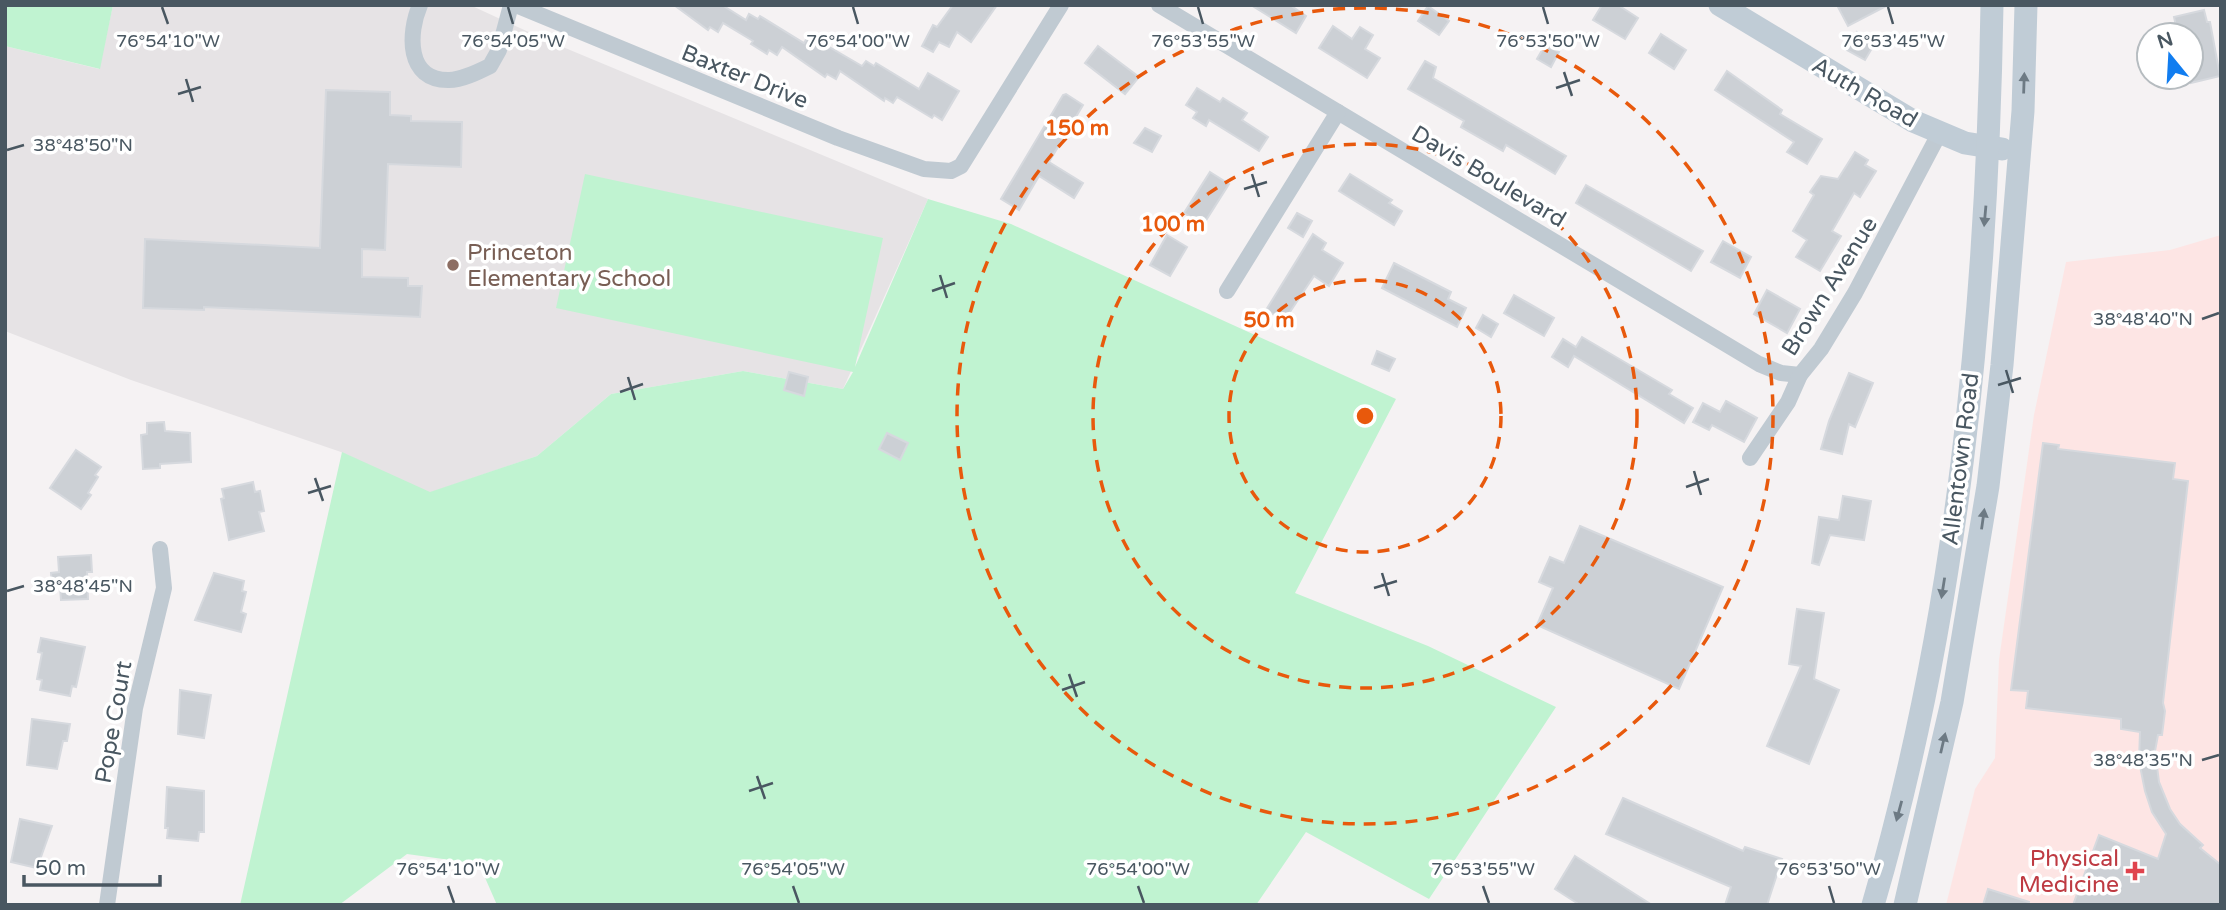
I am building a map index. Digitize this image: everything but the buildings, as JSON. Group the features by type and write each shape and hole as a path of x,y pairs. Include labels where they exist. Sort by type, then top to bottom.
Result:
{"main road":[{"name":"Auth Road","path":"1720,5 1913,121 1940,134 1990,148 2020,151"},
{"name":"Allentown Road","path":"1873,905 1906,784 1937,629 1972,363 1990,148 1992,5"},
{"name":"Allentown Road","path":"1905,905 1952,702 1979,549 2002,365 2020,151 2026,5"}],"street":[{"path":"420,5 411,27 411,49 418,65 432,77 449,80 490,66 499,50 513,5"},
{"name":"Baxter Drive","path":"513,5 838,138 924,169 951,171 961,166 1061,5"},
{"name":"Davis Boulevard","path":"1159,5 1759,364 1781,373 1800,376"},
{"path":"1227,291 1338,112"},
{"name":"Brown Avenue","path":"1749,458 1788,402 1800,376 1821,349 1879,253 1940,134"},
{"name":"Pope Court","path":"107,905 135,708 164,588 160,548"}],"shaded area":[{"name":"Princeton Elementary School","path":"113,5 470,5 546,40 928,199 843,389 743,371 611,394 537,456 429,493 341,452 131,380 5,331 5,46 99,69"},
{"path":"2221,235 2221,905 1946,905 1975,789 1995,758 1999,660 2034,415 2066,262 2170,250"}],"green space":[{"path":"5,5 113,5 100,69 5,46"},
{"path":"585,174 883,238 855,367 928,199 1011,224 1396,399 1295,593 1428,646 1556,707 1429,899 1306,832 1256,905 497,905 479,864 407,854 339,905 240,905 342,452 430,492 537,456 611,394 743,371 843,389 853,372 556,308"}],"place":[{"name":"Princeton Elementary School","path":"453,265"},
{"name":"Physical Medicine","path":"2135,871"}]}
